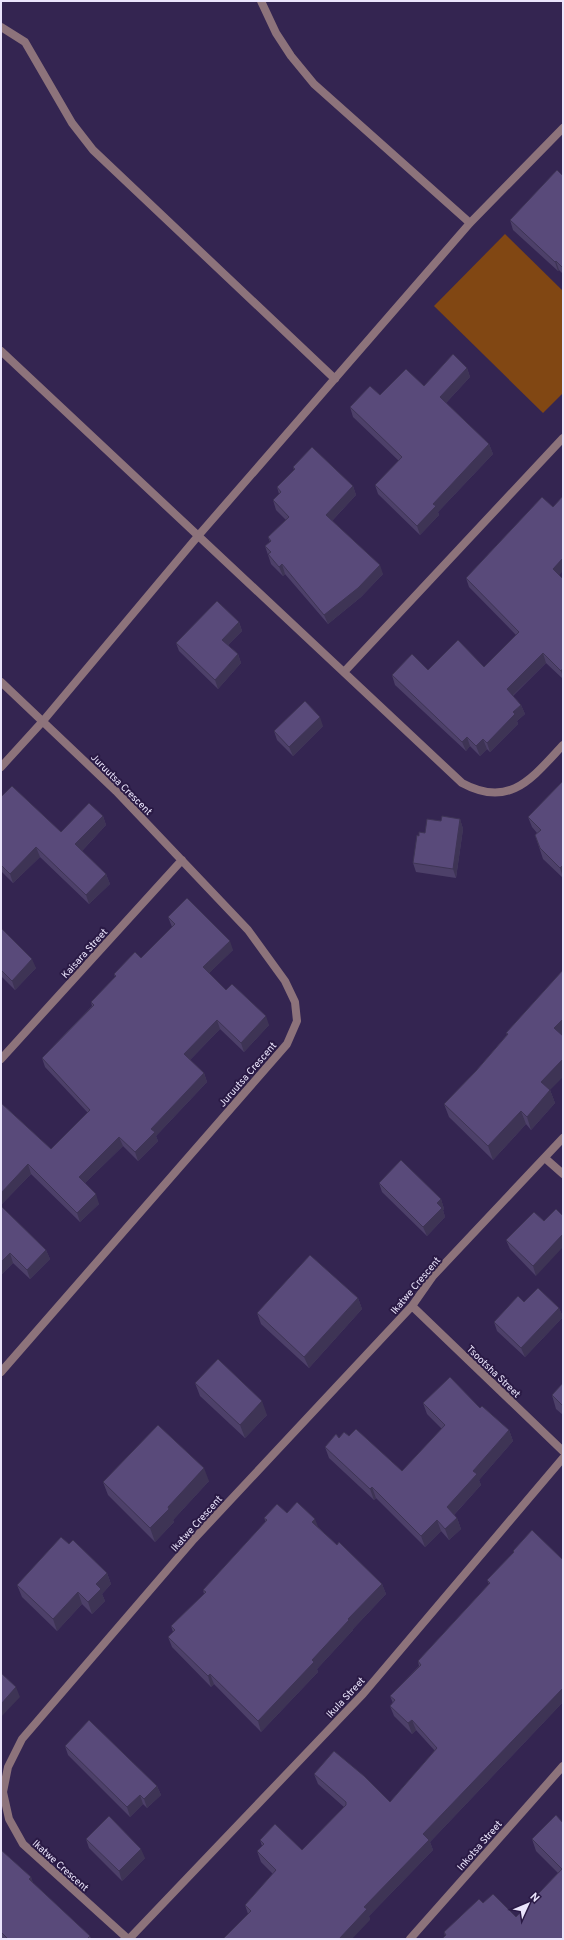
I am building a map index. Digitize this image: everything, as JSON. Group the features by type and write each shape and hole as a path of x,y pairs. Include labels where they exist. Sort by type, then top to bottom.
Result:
{"street":[{"path":"261,1 276,33 291,56 314,84 470,223"},
{"path":"1,27 25,42 72,123 94,150 335,379"},
{"path":"1,767 43,721 198,536 470,223 563,128"},
{"path":"1,351 462,783 474,789 486,792 504,792 518,788 541,768 563,744"},
{"path":"344,672 563,438"},
{"name":"Juruutsa Crescent","path":"1,682 116,791 248,930 285,981 295,1002 296,1021 287,1044 1,1372"},
{"name":"Kaisara Street","path":"1,1059 182,860"},
{"name":"Ikatwe Crescent","path":"129,1939 23,1844 10,1819 3,1792 8,1767 22,1739 194,1539 412,1306 434,1276 546,1158 563,1138"},
{"path":"546,1158 563,1174"},
{"name":"Tsootsha Street","path":"412,1306 563,1451"},
{"name":"Ikula Street","path":"129,1939 363,1694 563,1458"},
{"name":"Inkotsa Street","path":"410,1939 563,1766"}],"shaded area":[{"path":"505,234 563,291 563,393 543,413 434,306"}],"building":[{"path":"557,170 563,176 563,268 510,220"},
{"path":"453,354 467,368 440,397 489,444 433,504 436,506 417,526 375,485 402,457 350,407 370,386 380,395 406,369 424,386"},
{"path":"312,447 353,486 326,515 380,565 358,588 324,615 282,564 279,567 268,554 271,552 265,546 271,541 268,537 289,517 273,500 281,492 277,487 295,469 293,467"},
{"path":"563,496 563,558 553,569 563,579 563,668 561,671 543,653 507,689 521,705 513,712 515,714 487,743 483,739 476,746 467,737 462,742 392,675 412,654 428,670 458,640 484,667 519,632 466,578 542,497 553,507"},
{"path":"217,601 239,622 222,640 238,654 215,680 176,643"},
{"path":"305,701 320,717 289,747 274,731"},
{"path":"563,781 563,865 560,868 540,848 535,835 541,830 528,817"},
{"path":"12,786 61,832 89,803 103,816 75,844 106,874 86,895 36,847 10,874 1,865 1,797"},
{"path":"442,816 460,819 453,869 413,863 417,835 419,836 419,832 425,833 427,819 441,821"},
{"path":"187,898 230,941 203,967 226,990 232,984 266,1016 241,1043 217,1020 184,1054 204,1073 151,1129 155,1132 135,1152 119,1137 79,1177 96,1194 77,1213 28,1164 1,1193 1,1103 51,1149 90,1110 42,1058 94,1005 91,1002 116,976 114,974 135,952 141,958 175,924 168,917"},
{"path":"1,928 32,959 12,981 1,970"},
{"path":"563,970 563,1019 554,1028 563,1036 563,1059 541,1082 550,1090 527,1117 521,1111 488,1146 444,1104 476,1071 508,1034 506,1033"},
{"path":"401,1160 441,1199 437,1203 442,1208 423,1227 379,1183"},
{"path":"1,1206 46,1250 27,1270 10,1253 1,1262"},
{"path":"556,1209 563,1216 563,1234 533,1266 506,1240 534,1212 544,1221"},
{"path":"310,1255 358,1298 304,1357 257,1313"},
{"path":"538,1288 559,1308 521,1348 494,1322 518,1296 524,1302"},
{"path":"218,1359 262,1401 240,1425 195,1383"},
{"path":"450,1377 480,1408 482,1406 509,1430 473,1471 477,1474 447,1507 457,1518 445,1529 437,1520 421,1536 372,1487 370,1489 325,1447 336,1434 339,1438 344,1432 349,1436 356,1429 402,1471 445,1425 423,1403"},
{"path":"563,1383 563,1406 552,1395"},
{"path":"158,1425 204,1468 168,1507 169,1509 150,1528 103,1482"},
{"path":"297,1502 315,1519 312,1522 337,1545 339,1542 382,1584 348,1619 349,1620 312,1660 314,1662 258,1721 210,1674 208,1676 168,1637 175,1630 171,1626 206,1592 203,1590 267,1520 264,1518 277,1504 287,1513"},
{"path":"532,1530 563,1560 563,1688 423,1834 429,1840 364,1907 367,1909 339,1939 223,1939 251,1911 245,1905 276,1870 257,1851 264,1844 260,1840 275,1824 302,1850 346,1805 346,1802 314,1774 334,1751 364,1776 390,1802 437,1748 412,1720 408,1723 390,1706 395,1700 390,1696 421,1665 418,1661 490,1583 487,1580 514,1552 513,1551"},
{"path":"61,1537 69,1544 73,1540 107,1573 96,1584 101,1589 88,1602 78,1592 53,1619 17,1585"},
{"path":"1,1673 16,1687 1,1704"},
{"path":"89,1720 157,1786 144,1799 140,1795 127,1807 65,1746"},
{"path":"556,1815 563,1823 563,1939 442,1939 446,1935 444,1932 479,1899 483,1903 493,1894 516,1917 562,1869 532,1839"},
{"path":"109,1816 141,1849 119,1871 86,1839"},
{"path":"1,1850 31,1877 29,1879 90,1936 87,1939 8,1939 1,1932"}]}
